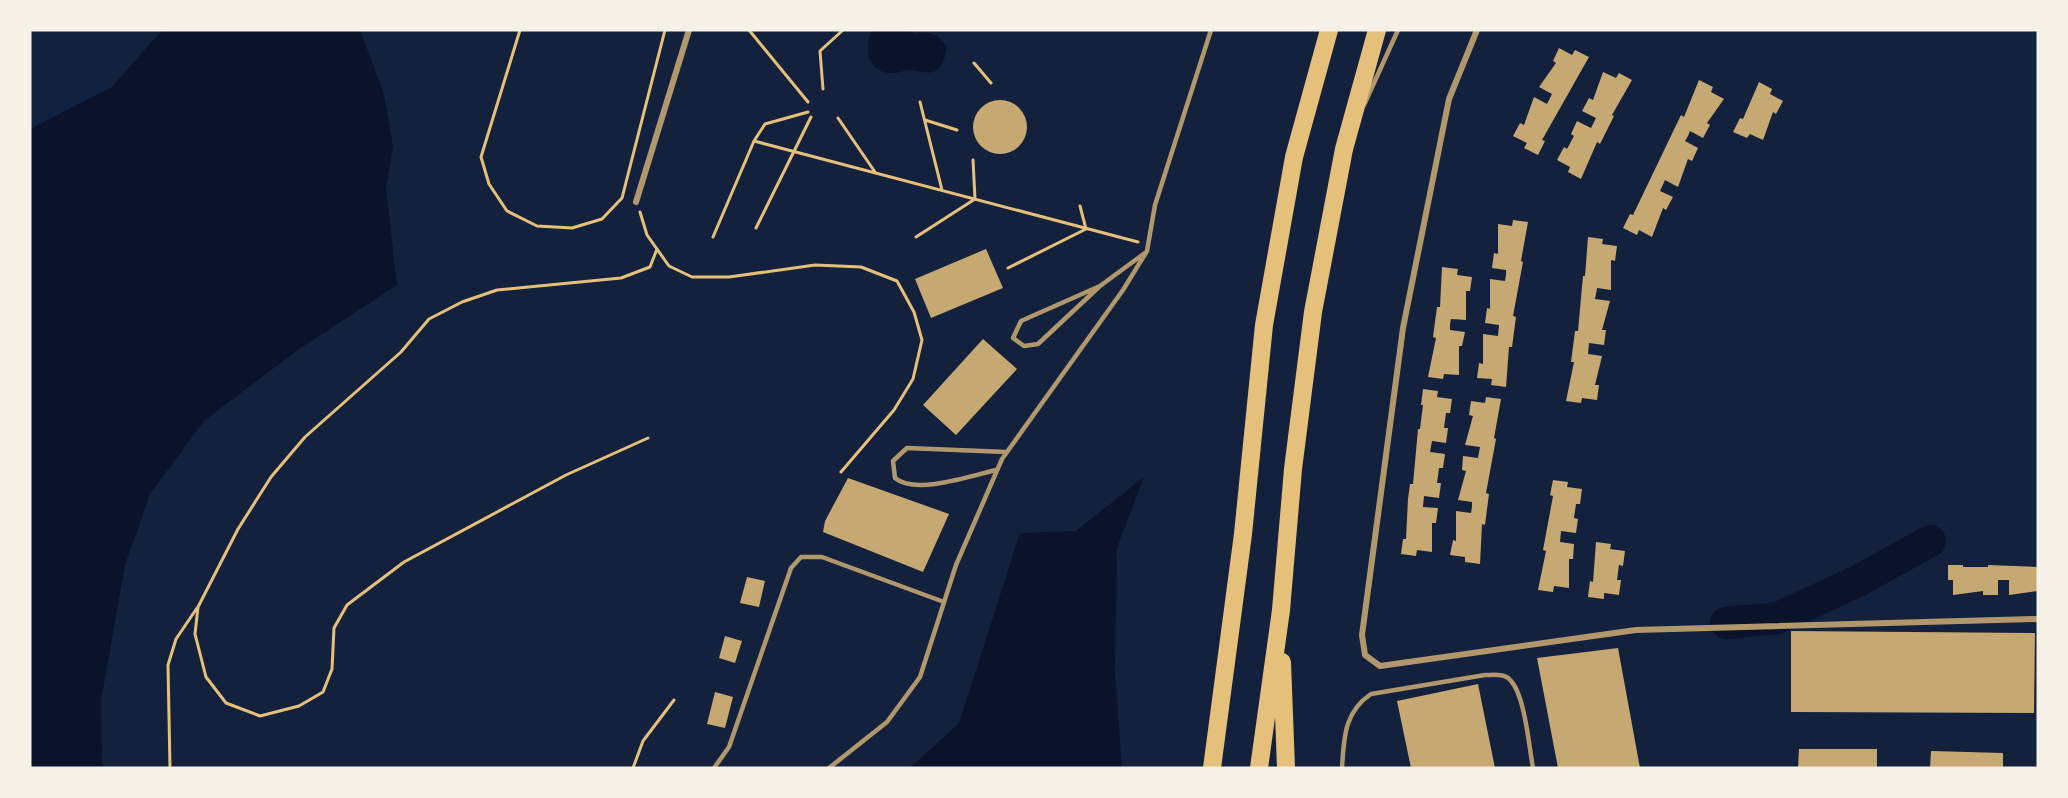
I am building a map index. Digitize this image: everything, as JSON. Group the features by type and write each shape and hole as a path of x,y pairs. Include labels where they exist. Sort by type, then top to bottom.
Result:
{"highway":[{"path":"1212,768 1243,534 1264,325 1294,157 1329,30"},
{"path":"1259,768 1281,610 1306,355 1324,241 1344,148 1377,30"},
{"path":"1281,610 1286,768"}],"street":[{"path":"636,202 689,30"},
{"path":"1477,30 1449,99 1403,328 1362,635 1365,655 1380,666 1636,630 2038,619"}],"lane":[{"path":"829,768 887,722 920,677 956,566 996,470 1006,452 1123,291 1147,251 1155,205 1211,30"},
{"path":"1344,148 1398,30"},
{"path":"1100,286 1021,321 1013,338 1024,346 1038,344 1100,286 1147,251"},
{"path":"996,470 925,485 902,484 895,478 893,461 907,448 1006,452"},
{"path":"714,768 729,747 791,568 801,556 822,557 944,602"},
{"path":"1342,768 1345,731 1358,703 1371,694 1485,675 1501,675 1511,680 1518,692 1533,768"}],"path":[{"path":"520,30 482,157 489,184 507,211 537,226 572,228 602,219 622,198 665,30"},
{"path":"749,30 808,102"},
{"path":"823,89 820,51 843,30"},
{"path":"974,63 991,83"},
{"path":"920,102 942,190"},
{"path":"713,237 754,141 765,124 808,112"},
{"path":"756,228 792,151 811,117"},
{"path":"838,118 876,173"},
{"path":"925,120 957,130"},
{"path":"754,141 1148,245"},
{"path":"973,160 975,199"},
{"path":"916,237 975,199"},
{"path":"636,202 647,236 669,266 692,277 729,277 815,265 861,267 897,281 914,312 922,340 913,379 894,410 841,472"},
{"path":"1080,206 1086,229"},
{"path":"1008,268 1086,229"},
{"path":"170,768 168,664 176,639 198,607 215,570 271,477 304,437 401,352 429,319 462,302 497,291 621,278 650,267 657,249"},
{"path":"198,607 195,634 206,677 226,703 260,716 299,706 323,692 332,669 334,628 348,605 357,597 404,562 566,475 648,438"},
{"path":"633,768 643,741 674,700"}],"water":[{"path":"162,30 360,30 384,94 393,146 386,188 397,285 299,349 204,421 150,494 125,565 101,701 102,768 30,768 30,129 112,87"},
{"path":"872,30 909,30 915,34 934,34 947,48 943,62 938,69 927,73 907,70 893,73 878,69 873,65 868,52"},
{"path":"1144,477 1117,548 1115,672 1122,768 910,768 959,723 1020,533 1076,531"}],"building":[{"path":"1559,48 1572,55 1575,50 1589,57 1542,140 1545,141 1538,155 1524,148 1527,143 1513,136 1520,123 1524,125 1534,97 1547,104 1552,94 1539,87 1556,63 1553,61"},
{"path":"1603,72 1616,78 1619,73 1632,80 1612,115 1614,116 1600,144 1597,142 1581,179 1568,172 1570,167 1557,160 1564,147 1567,149 1574,136 1571,134 1577,121 1591,128 1596,118 1582,111 1589,98 1593,100"},
{"path":"1699,80 1713,87 1711,92 1724,99 1707,123 1710,125 1703,138 1690,131 1685,141 1698,148 1692,161 1688,159 1678,187 1665,180 1660,191 1673,197 1666,210 1663,208 1652,237 1639,230 1637,235 1623,228 1630,214 1633,215 1681,115 1684,117"},
{"path":"1759,82 1772,89 1770,94 1783,101 1776,114 1773,112 1763,140 1750,134 1747,138 1733,132 1740,118 1743,119"},
{"path":"1000,100 1010,102 1019,108 1025,117 1027,127 1025,137 1019,146 1010,152 1000,154 990,152 981,146 975,137 973,127 975,117 981,108 990,102"},
{"path":"1513,220 1528,222 1513,316 1516,317 1512,347 1509,347 1506,387 1491,385 1492,379 1477,378 1479,363 1483,364 1483,334 1498,336 1499,325 1485,323 1487,308 1490,309 1490,279 1505,281 1506,275 1506,270 1492,268 1494,253 1498,254 1498,224 1512,226"},
{"path":"1588,237 1603,239 1602,244 1617,246 1615,261 1611,260 1611,290 1597,288 1595,299 1610,301 1602,330 1606,330 1604,345 1589,343 1588,354 1602,356 1595,385 1599,385 1597,400 1582,398 1581,403 1566,401 1574,362 1571,362 1575,331 1578,331"},
{"path":"986,249 1003,288 931,318 915,279"},
{"path":"1442,267 1458,269 1457,275 1472,277 1470,291 1466,291 1466,320 1451,319 1450,324 1450,330 1465,332 1462,346 1459,346 1459,375 1444,374 1443,379 1428,377 1436,338 1433,337 1437,307 1440,307"},
{"path":"983,339 1017,369 956,435 923,405"},
{"path":"1423,389 1438,391 1437,397 1452,399 1450,413 1446,413 1444,428 1448,428 1446,443 1432,441 1430,452 1445,454 1443,468 1439,468 1437,483 1441,483 1439,498 1424,496 1423,507 1438,508 1436,523 1432,523 1432,552 1417,550 1416,556 1401,554 1403,539 1406,539 1408,499 1410,484 1413,484"},
{"path":"1486,397 1501,399 1486,493 1489,494 1485,525 1482,524 1480,564 1465,562 1465,557 1450,555 1453,540 1456,541 1456,511 1471,513 1472,507 1472,502 1458,500 1466,471 1462,470 1463,456 1478,458 1480,447 1465,445 1473,416 1469,415 1471,401 1485,403"},
{"path":"848,478 949,514 923,572 823,532 825,521"},
{"path":"1553,480 1568,482 1567,487 1582,489 1580,504 1576,504 1574,518 1578,519 1576,533 1561,531 1560,542 1574,544 1573,559 1569,559 1569,588 1554,586 1553,592 1538,590 1546,551 1543,550 1553,496 1550,495"},
{"path":"1596,542 1611,544 1610,549 1625,551 1623,566 1619,565 1617,580 1621,580 1619,595 1604,593 1604,599 1588,597 1590,581 1593,582"},
{"path":"1948,565 2038,567 2038,591 2009,595 2009,580 1998,580 1998,595 1983,595 1983,591 1953,595 1953,580 1948,580"},
{"path":"747,577 765,581 759,607 740,603"},
{"path":"1791,631 2035,633 2034,713 1791,712"},
{"path":"725,636 742,641 735,663 719,658"},
{"path":"1618,648 1640,768 1558,768 1537,658"},
{"path":"1478,684 1495,768 1411,768 1397,701"},
{"path":"715,692 733,697 725,728 707,724"},
{"path":"1799,749 1877,749 1877,768 1798,768"},
{"path":"1931,751 2003,753 2003,768 1930,768"}],"waterway":[{"path":"1726,623 1778,618 1858,581 1930,541"}]}
